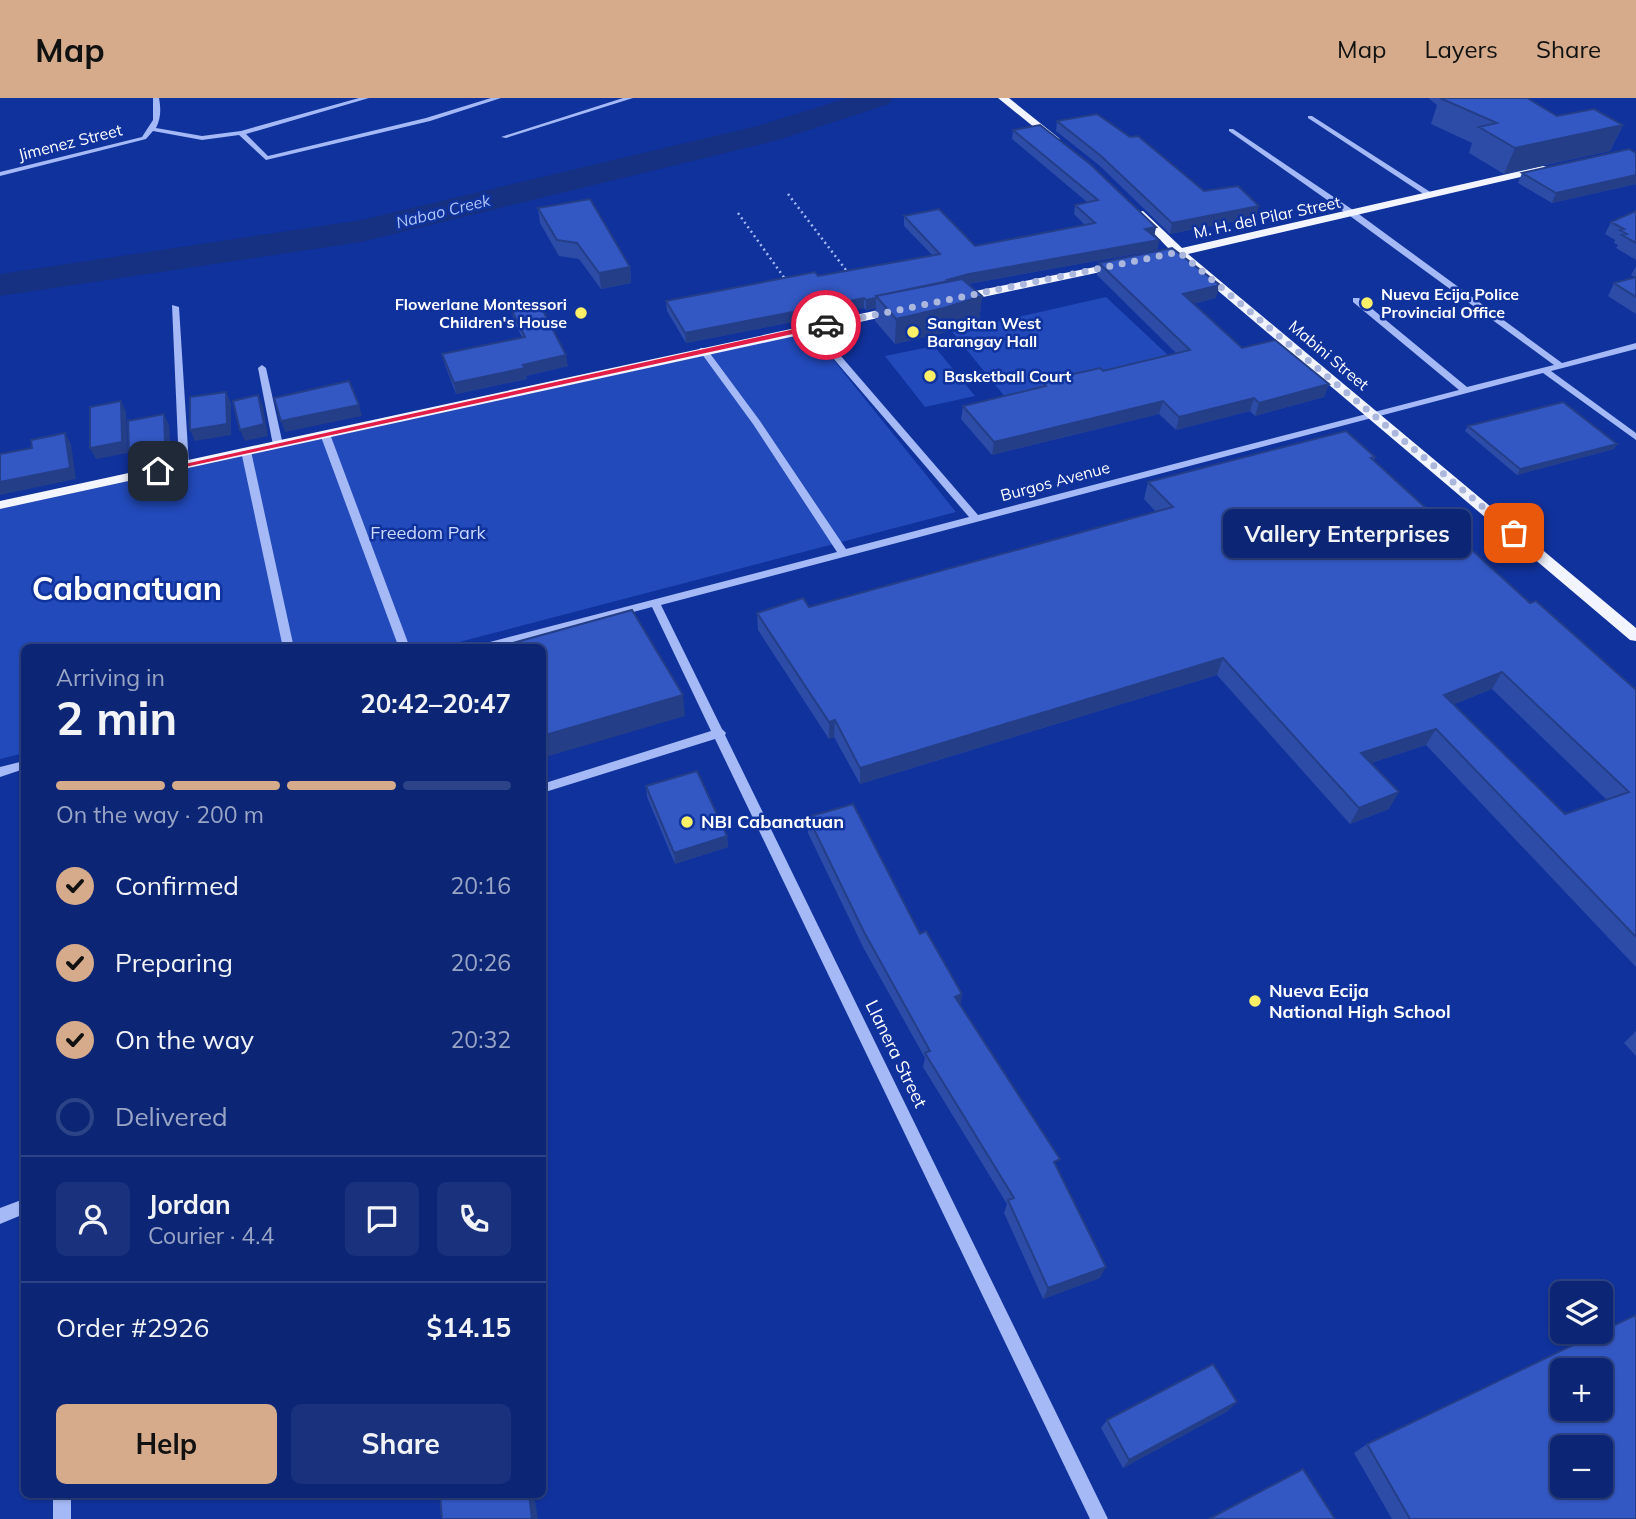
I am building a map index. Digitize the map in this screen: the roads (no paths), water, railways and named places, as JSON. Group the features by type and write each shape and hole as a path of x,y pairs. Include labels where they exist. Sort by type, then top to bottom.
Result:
{"main road":[{"path":"1003,98 1063,146"},
{"name":"M. H. del Pilar Street","path":"940,302 1353,214 1552,167"},
{"name":"Mabini Street","path":"1132,207 1179,252 1636,636"},
{"path":"0,505 703,350 916,306"}],"street":[{"path":"152,130 156,125 158,112 156,98"},
{"path":"152,130 202,138 241,133 366,98"},
{"path":"241,133 266,158 428,120 498,98"},
{"path":"504,136 630,98"},
{"path":"1310,117 1431,195"},
{"name":"Jimenez Street","path":"0,174 144,138 152,130"},
{"path":"1231,130 1353,214 1561,366"},
{"path":"1356,300 1465,390"},
{"path":"175,307 184,465"},
{"path":"812,328 975,519"},
{"name":"Burgos Avenue","path":"497,644 1636,346"},
{"path":"703,350 757,423 843,553"},
{"path":"262,368 278,445"},
{"path":"1544,370 1636,437"},
{"path":"325,434 404,644"},
{"path":"246,451 288,644"},
{"name":"Llanera Street","path":"657,607 1098,1519"},
{"path":"546,788 720,733"},
{"path":"0,772 21,766"},
{"path":"0,1216 21,1208"},
{"path":"62,1498 62,1519"}],"waterway":[{"name":"Nabao Creek","path":"0,285 361,231 767,133 878,98"}],"place":[{"name":"Nueva Ecija Police Provincial Office","path":"1367,303"},
{"name":"Flowerlane Montessori Children's House","path":"581,313"},
{"name":"Sangitan West Barangay Hall","path":"913,332"},
{"name":"Basketball Court","path":"930,376"},
{"name":"Vallery Enterprises","path":"1514,533"},
{"name":"NBI Cabanatuan","path":"687,822"},
{"name":"Nueva Ecija National High School","path":"1255,1001"}],"district":[{"name":"Cabanatuan","path":"127,589"}],"park label":[{"name":"Freedom Park","path":"428,533"}]}
